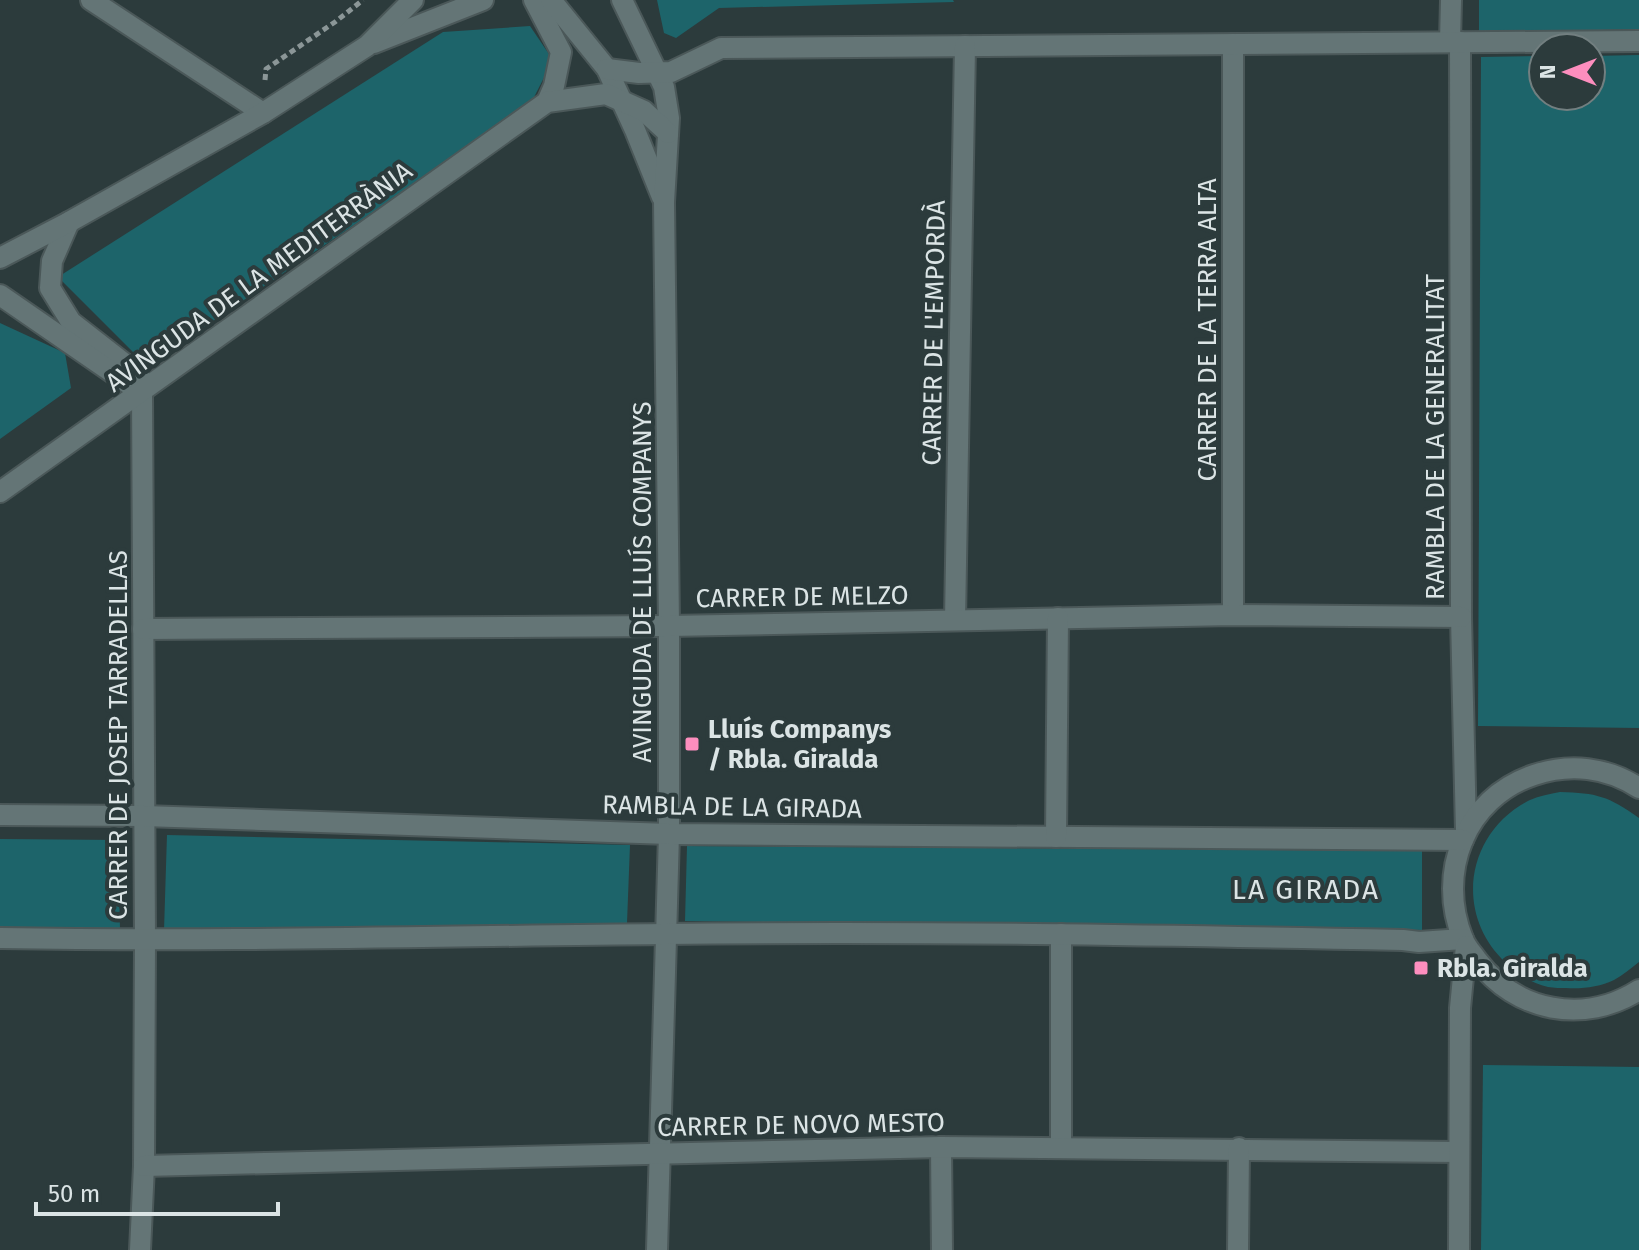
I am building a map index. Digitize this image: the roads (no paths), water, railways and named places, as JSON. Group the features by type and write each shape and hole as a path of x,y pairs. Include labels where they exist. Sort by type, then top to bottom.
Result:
{"street":[{"path":"91,0 263,113"},
{"path":"367,46 413,0"},
{"path":"0,258 263,113 367,46 483,0"},
{"path":"534,0 561,52 554,86 547,102"},
{"name":"AVINGUDA DE LLUÍS COMPANYS","path":"551,0 607,69 664,202"},
{"name":"AVINGUDA DE LLUÍS COMPANYS","path":"622,0 664,87 669,118 664,202 669,834 657,1250"},
{"name":"RAMBLA DE LA GENERALITAT","path":"1451,0 1455,42 1464,835"},
{"path":"607,69 639,73 671,72 721,48 1639,41"},
{"name":"CARRER DE LA TERRA ALTA","path":"1233,44 1233,615"},
{"name":"CARRER DE L'EMPORDÀ","path":"955,620 965,46"},
{"name":"AVINGUDA DE LA MEDITERRÀNIA","path":"0,492 547,102 606,94 644,111 668,133"},
{"path":"69,222 52,261 50,288 71,322 147,389"},
{"path":"0,295 147,389"},
{"name":"CARRER DE JOSEP TARRADELLAS","path":"140,1250 144,1166 143,629 147,389"},
{"name":"CARRER DE MELZO","path":"143,629 669,626 1233,615 1461,617"},
{"path":"1056,837 1058,618"},
{"path":"1639,788 1623,778 1588,768 1552,769 1518,781 1488,802 1464,835 1453,872 1453,906 1464,942 1488,975 1517,997 1551,1008 1587,1010 1622,1001 1639,990"},
{"name":"RAMBLA DE LA GIRADA","path":"0,815 144,816 669,834 1056,837 1464,835"},
{"path":"0,938 145,940 666,934 1061,934 1464,942"},
{"path":"1061,934 1061,1147"},
{"path":"1459,1250 1460,1008 1464,942"},
{"path":"941,1147 942,1250"},
{"name":"CARRER DE NOVO MESTO","path":"144,1166 941,1147 1459,1152"},
{"path":"1238,1250 1239,1148"}],"place":[{"name":"Lluís Companys / Rbla. Giralda","path":"692,744"},
{"name":"Rbla. Giralda","path":"1421,968"}],"district":[{"name":"LA GIRADA","path":"1306,889"}]}
